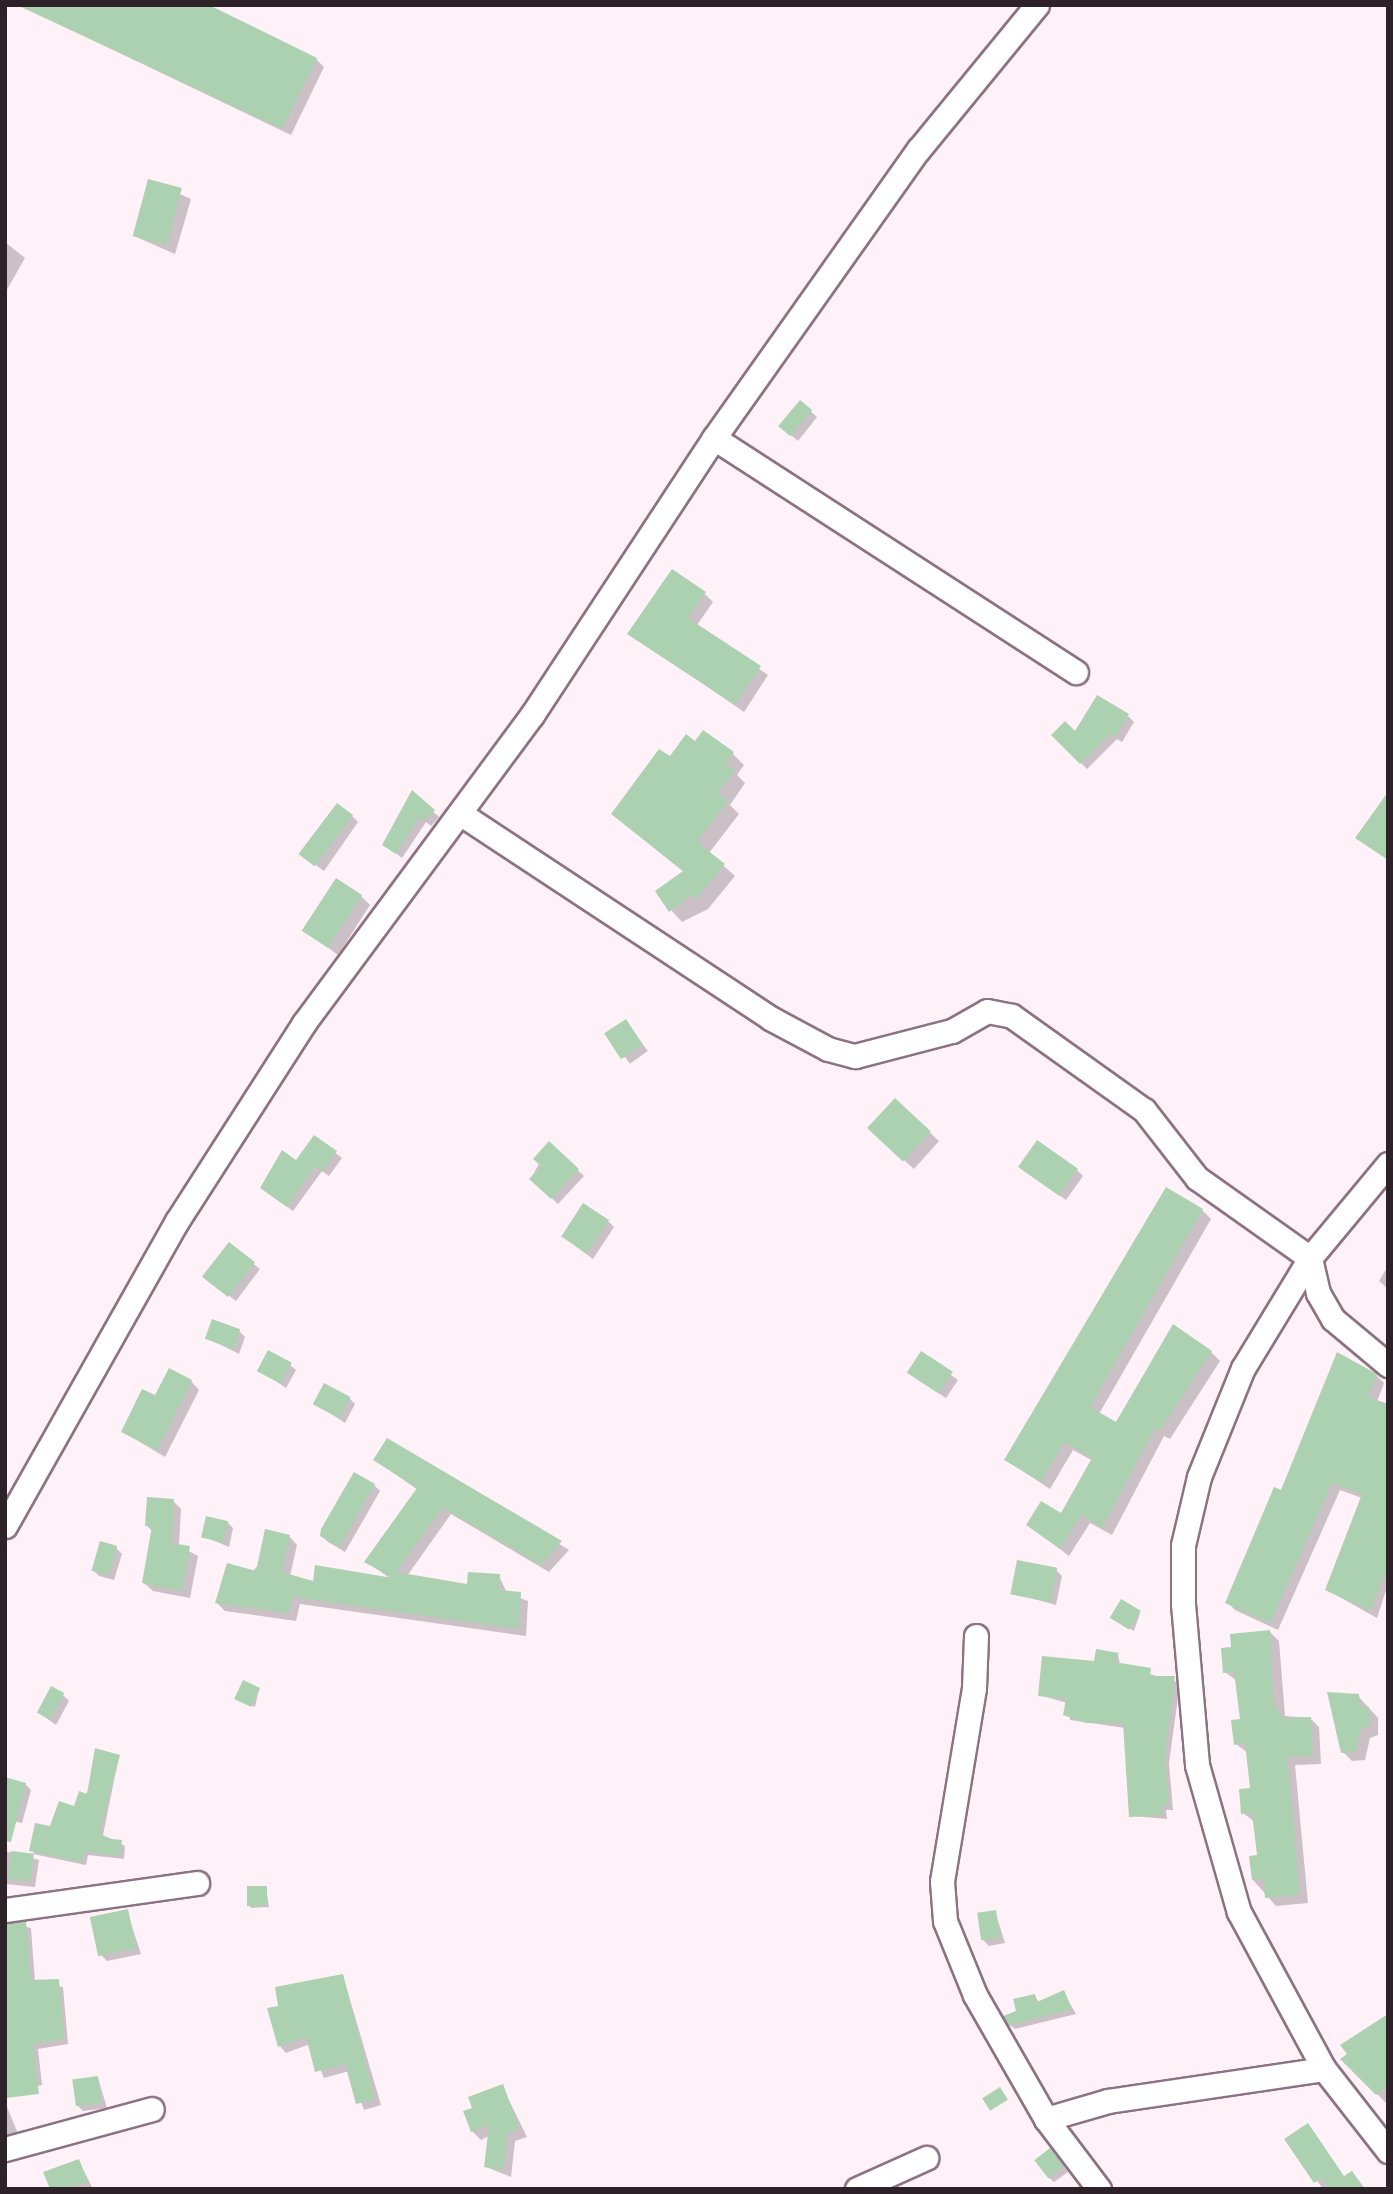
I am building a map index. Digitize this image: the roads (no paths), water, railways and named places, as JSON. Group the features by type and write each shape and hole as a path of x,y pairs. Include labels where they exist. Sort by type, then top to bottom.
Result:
{"street":[{"path":"5,1526 222,1151 304,1024 461,814 713,438 919,149 1037,5"},
{"path":"713,438 1076,672"},
{"path":"461,814 770,1018 828,1049 855,1056 952,1031 987,1011 1012,1016 1144,1110 1196,1178 1310,1258 1318,1293 1333,1319 1388,1365"},
{"path":"1387,1167 1310,1258 1243,1368 1217,1427 1184,1545 1183,1604 1197,1765 1238,1912 1324,2069 1388,2151"},
{"path":"976,1636 942,1881 944,1921 975,1995 1046,2119 1100,2189"},
{"path":"5,1910 197,1883"},
{"path":"1046,2119 1108,2101 1324,2069"},
{"path":"5,2150 152,2109"},
{"path":"857,2189 926,2158"}]}
